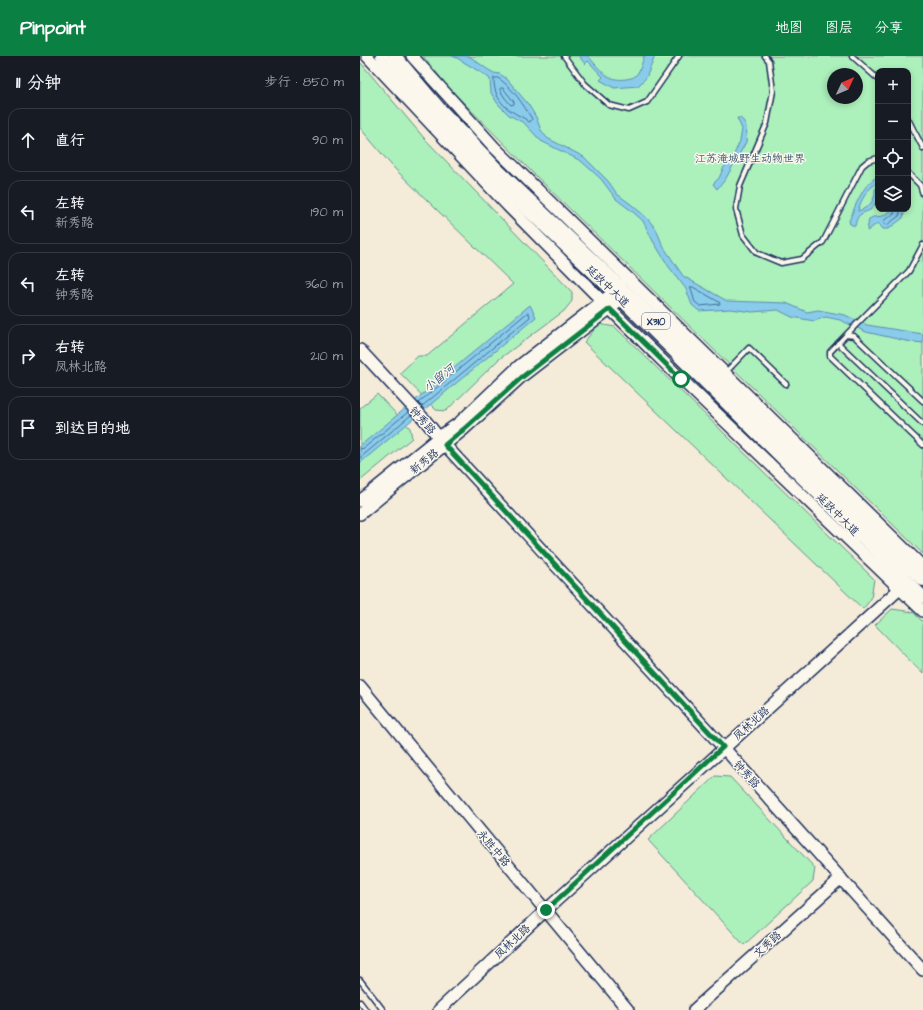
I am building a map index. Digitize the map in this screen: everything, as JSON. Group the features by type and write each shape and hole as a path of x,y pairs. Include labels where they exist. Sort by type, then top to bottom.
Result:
{"main road":[{"path":"389,59 427,120"},
{"name":"延政中大道","path":"389,59 439,108 496,168 921,572"},
{"name":"延政中大道","path":"625,289 903,585 923,597"}],"street":[{"path":"367,56 508,206 610,309 681,379 903,585 923,611"},
{"path":"412,56 625,289 725,373 921,572"},
{"name":"新秀路","path":"360,514 442,441 519,366 602,300 625,289"},
{"name":"新秀路","path":"360,501 442,441 464,429 521,378 610,309 625,289"},
{"name":"钟秀路","path":"360,350 723,747 923,970"},
{"name":"凤林北路","path":"439,1010 723,747 903,585 921,572"},
{"name":"永胜中路","path":"361,687 628,1010"},
{"name":"文秀路","path":"694,1010 841,878"}],"lane":[{"path":"564,56 585,84 609,105 629,110 647,102 679,56"},
{"path":"764,56 769,61 772,91 767,123 740,186 736,209 743,235 757,252 781,263 802,259 823,242 862,166 868,161 875,159"},
{"path":"852,56 875,75"},
{"path":"911,125 923,148"},
{"path":"911,176 920,185 923,194"},
{"path":"923,246 909,271 830,352 830,356 923,445"},
{"path":"846,335 854,336 923,401"},
{"path":"838,343 923,424"},
{"path":"725,373 749,348 786,384"},
{"path":"360,980 383,1010"},
{"path":"360,1002 366,1010"}],"green space":[{"name":"江苏淹城野生动物世界","path":"423,56 923,56 923,554 533,173 448,87"},
{"path":"360,62 424,138 572,292 572,301 564,311 498,360 446,411 436,410 400,373 418,356 427,356 513,284 393,167 360,128"},
{"path":"599,324 615,327 874,579 871,599 863,609 584,342"},
{"path":"377,394 410,428 412,438 360,481 360,408"},
{"path":"892,609 913,612 923,622 923,674 875,625"},
{"path":"715,776 730,777 815,868 813,881 744,945 648,840"}],"water":[{"path":"452,56 469,56 487,69 494,73 500,74 507,79 528,104 536,117 541,130 547,138 584,157 608,181 617,194 647,218 656,229 663,246 683,276 727,301 786,303 807,312 818,310 845,315 867,325 923,334 923,343 906,341 866,332 840,320 826,317 814,321 792,317 778,310 752,312 731,309 699,311 692,305 686,289 669,267 643,221 616,199 601,179 581,161 541,141 524,123 509,115 498,104 491,93 490,79"},
{"path":"579,56 588,56 604,74 614,78 626,79 636,75 644,56 655,56 646,78 638,86 614,88 600,80 603,77 588,61 585,64"},
{"path":"737,118 743,120 746,125 746,142 725,180 717,189 713,184 719,178 724,167 731,161 740,141 742,129"},
{"path":"875,179 875,185 865,194 858,211 871,203 875,193 874,206 870,210 860,215 855,226 850,224 849,221 860,196 868,184"},
{"path":"889,212 904,212 903,218 888,229 883,229 878,223 867,231 869,219 883,216"},
{"path":"530,305 536,317 360,463 360,446"}],"route":[{"path":"546,910 723,747 445,445 521,378 610,309 681,379"}],"water label":[{"name":"小留河","path":"439,378"}]}
